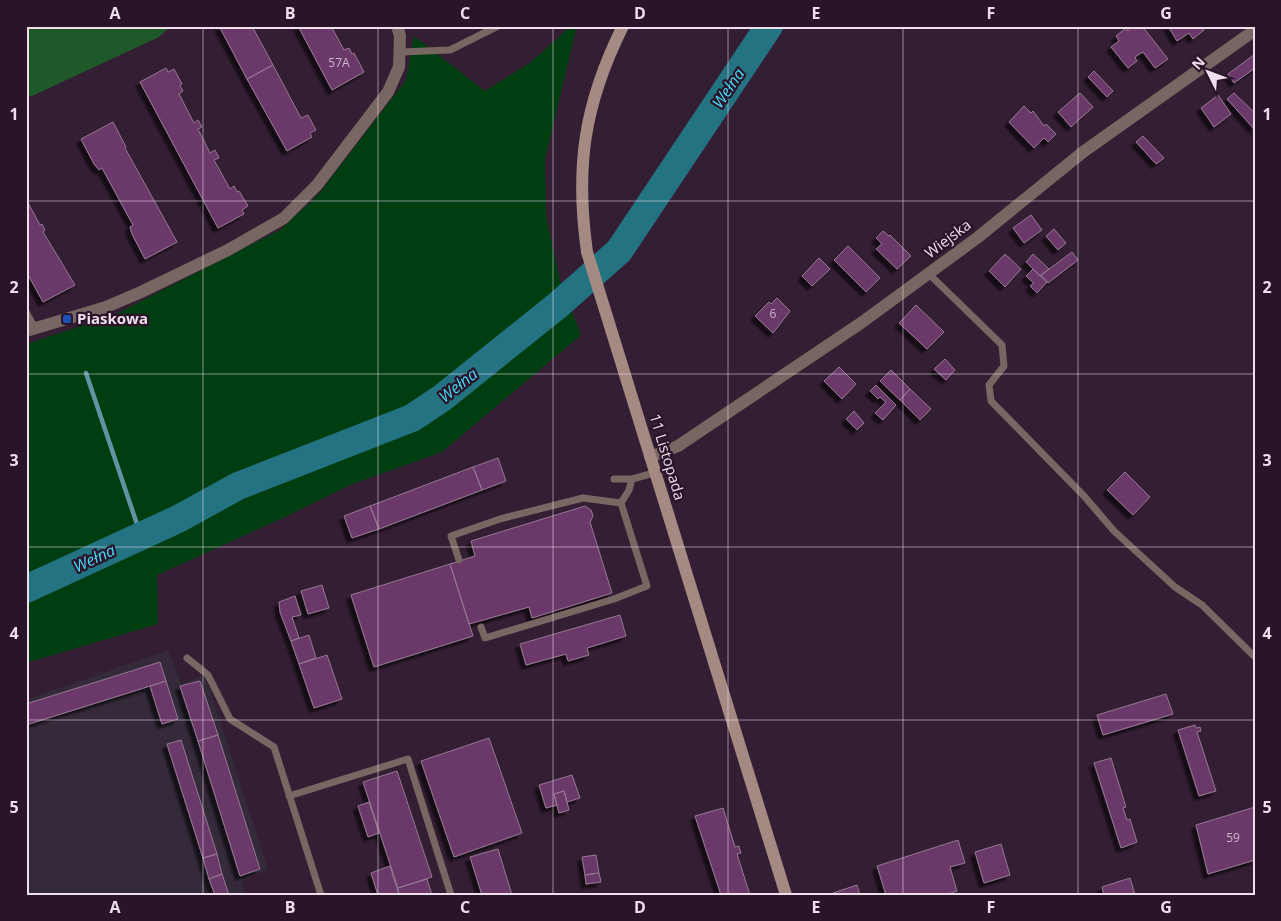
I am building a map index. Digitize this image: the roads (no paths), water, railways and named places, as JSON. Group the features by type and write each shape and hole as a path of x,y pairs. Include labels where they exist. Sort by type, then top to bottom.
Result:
{"main road":[{"name":"11 Listopada","path":"622,26 606,61 585,133 580,190 587,252 786,895"}],"street":[{"path":"31,330 106,307 141,292 228,250 284,218 317,185 388,92 396,76 401,52 397,26"},
{"name":"Wiejska","path":"650,457 678,446 846,333 977,238 1083,152 1255,30"}],"lane":[{"path":"401,52 450,50 498,26"},
{"path":"929,274 1002,345 1004,366 989,385 991,401 1084,496 1114,531 1176,587 1202,605 1255,657"},
{"path":"26,312 31,330"},
{"path":"614,479 632,479 654,473"},
{"path":"481,627 485,638 605,602 647,586 621,503 629,490 632,479"},
{"path":"459,560 451,536 500,519 583,498 621,503"},
{"path":"187,658 208,675 230,719 274,748 320,895"},
{"path":"289,796 408,759 451,895"}],"waterway":[{"name":"Wełna","path":"26,589 178,519 238,486 412,418 442,398 558,305 619,251 769,26"},
{"path":"86,373 141,536"}],"place":[{"name":"Piaskowa","path":"67,319"}]}
